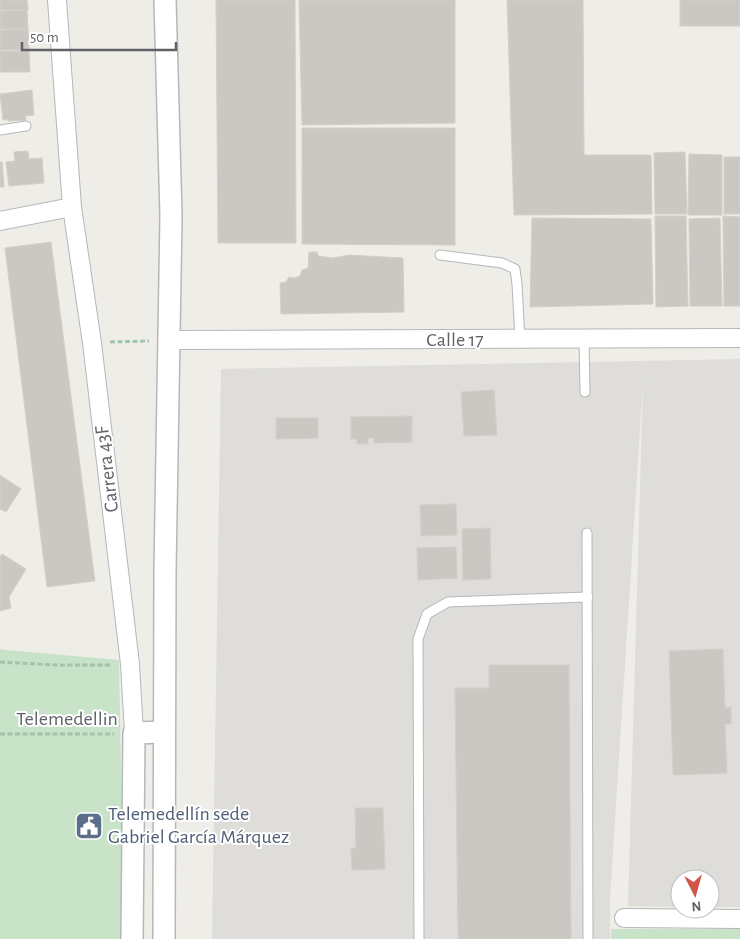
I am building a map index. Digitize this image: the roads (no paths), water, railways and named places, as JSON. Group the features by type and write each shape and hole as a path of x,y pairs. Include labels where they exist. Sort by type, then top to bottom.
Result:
{"street":[{"name":"Carrera 43F","path":"57,0 72,207 92,343 130,664 124,734 132,939"},
{"path":"164,939 164,732 171,216 165,0"},
{"path":"0,221 72,207"},
{"name":"Calle 17","path":"169,340 740,338"},
{"path":"124,734 164,732"},
{"path":"624,918 740,919"}],"lane":[{"path":"0,130 26,126"},
{"path":"440,255 502,263 515,269 520,340"},
{"path":"584,339 584,392"},
{"path":"587,533 588,939"},
{"path":"419,939 418,639 427,614 448,602 588,597"}],"place":[{"name":"Telemedellín sede Gabriel García Márquez","path":"89,826"}]}
